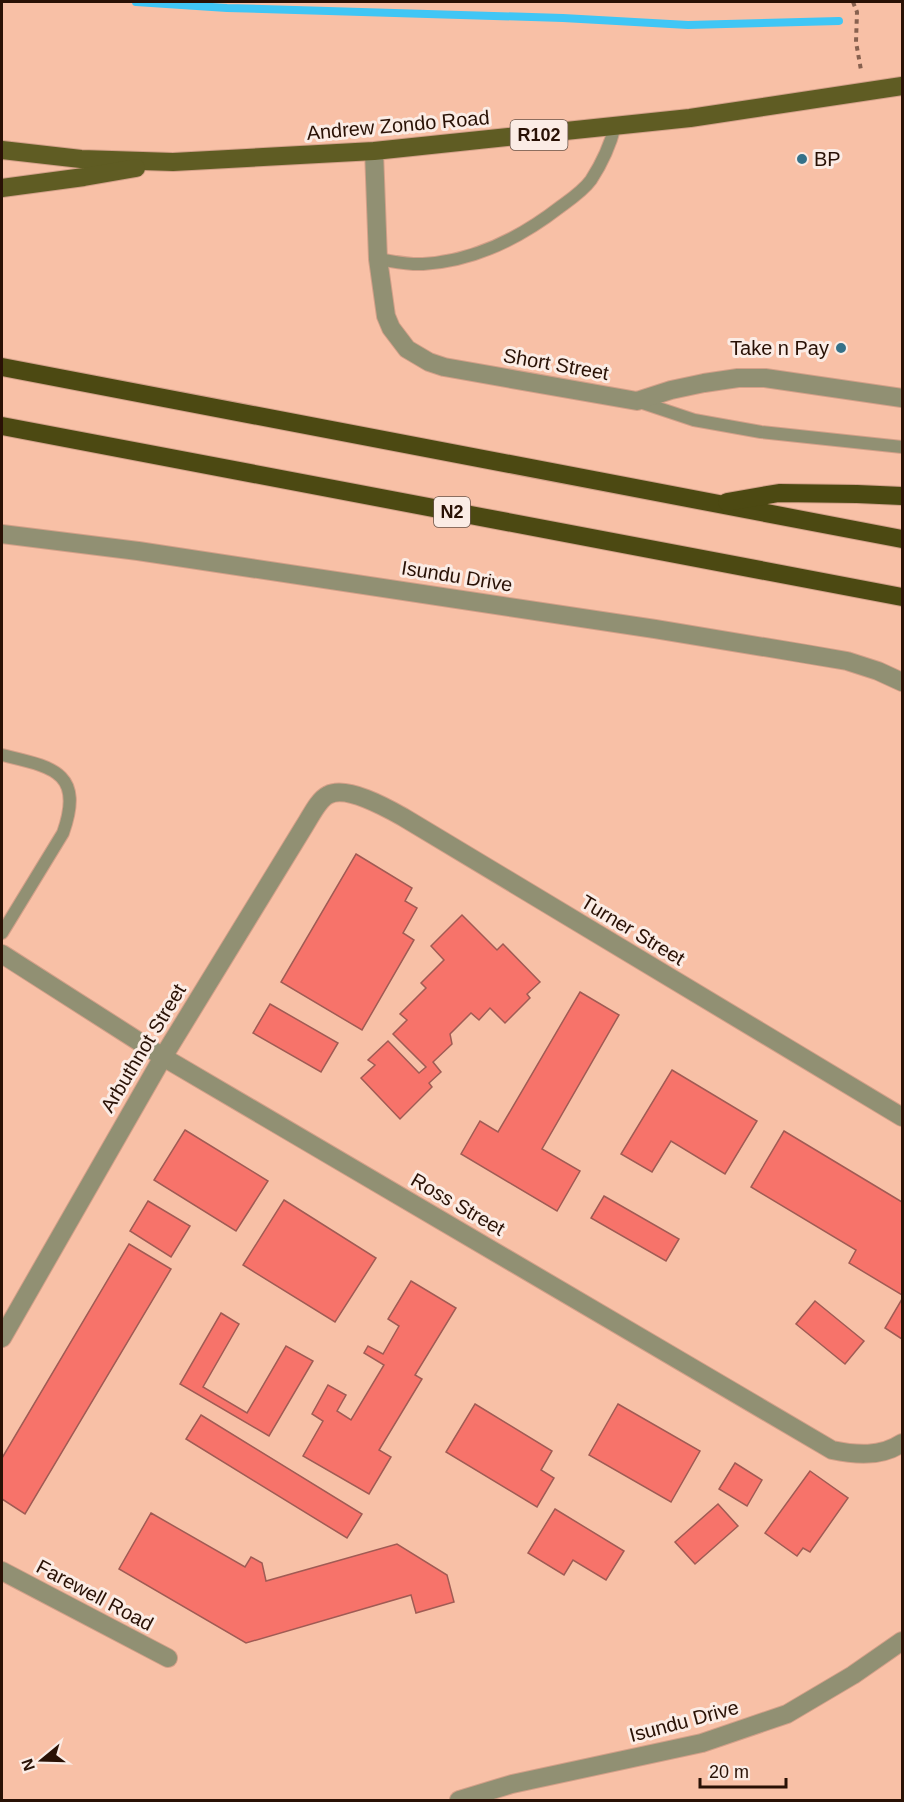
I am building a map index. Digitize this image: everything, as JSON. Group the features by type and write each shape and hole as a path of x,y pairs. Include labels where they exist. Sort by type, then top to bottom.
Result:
{"highway":[{"path":"2,367 903,539"},
{"name":"N2","path":"2,426 903,597"},
{"path":"717,504 779,493 903,496"}],"main road":[{"name":"Andrew Zondo Road","path":"2,150 81,159 173,162 374,151 690,118 903,86"},
{"path":"2,188 173,162"}],"street":[{"name":"Short Street","path":"374,151 378,259 386,316 391,328 407,349 418,357 444,367 637,401 671,390 704,383 747,378 765,378 903,398"},
{"name":"Isundu Drive","path":"2,534 138,551 771,648 847,661 903,682"},
{"name":"Arbuthnot Street","path":"2,1338 163,1057 305,825 327,795 337,793"},
{"name":"Turner Street","path":"337,793 363,798 403,817 903,1117"},
{"name":"Ross Street","path":"2,954 163,1057 832,1450 849,1454 866,1454 895,1448 903,1443"},
{"name":"Farewell Road","path":"2,1571 168,1658"},
{"name":"Isundu Drive","path":"459,1800 512,1784 702,1743 787,1714 853,1675 903,1641"}],"lane":[{"path":"378,259 421,264 454,260 475,255 508,241 546,218 577,195 590,182 610,144 615,126"},
{"path":"637,401 694,420 761,432 903,447"},
{"path":"2,755 58,773 68,787 69,806 63,833 2,933"}],"path":[{"path":"853,2 857,12 856,42 865,92"}],"building":[{"path":"356,854 412,888 405,901 417,908 403,933 414,940 362,1030 281,982"},
{"path":"462,915 497,950 503,944 540,982 527,994 530,998 505,1023 490,1008 479,1020 471,1013 450,1034 452,1044 433,1062 441,1072 429,1083 432,1087 400,1119 361,1078 375,1065 368,1060 388,1041 419,1073 426,1067 393,1034 407,1020 400,1014 426,988 421,983 444,960 431,946"},
{"path":"580,992 619,1015 542,1149 580,1171 557,1211 461,1154 480,1121 498,1132"},
{"path":"270,1004 338,1043 321,1072 253,1033"},
{"path":"672,1070 757,1121 725,1174 671,1141 652,1172 621,1154"},
{"path":"185,1130 268,1181 236,1231 154,1180"},
{"path":"784,1131 902,1202 902,1295 849,1263 856,1250 751,1187"},
{"path":"604,1196 679,1239 666,1261 591,1218"},
{"path":"284,1200 376,1258 335,1322 243,1265"},
{"path":"148,1201 190,1226 171,1257 130,1231"},
{"path":"129,1244 171,1269 25,1514 2,1499 2,1458"},
{"path":"411,1281 456,1308 415,1375 422,1379 379,1450 391,1457 369,1494 303,1456 323,1421 312,1414 328,1385 346,1395 337,1411 351,1420 384,1365 364,1353 368,1346 383,1354 399,1326 388,1319"},
{"path":"902,1299 902,1339 885,1328"},
{"path":"815,1301 864,1341 845,1364 796,1324"},
{"path":"221,1313 239,1324 203,1387 247,1413 286,1346 313,1361 269,1436 180,1384"},
{"path":"475,1404 552,1451 541,1470 554,1478 537,1507 446,1452"},
{"path":"618,1404 700,1451 671,1502 589,1455"},
{"path":"201,1415 362,1514 347,1538 186,1439"},
{"path":"735,1463 762,1480 747,1506 719,1489"},
{"path":"810,1471 848,1498 810,1552 803,1548 797,1556 765,1533"},
{"path":"718,1504 738,1526 695,1564 675,1542"},
{"path":"555,1509 624,1551 606,1580 573,1560 564,1575 528,1553"},
{"path":"151,1513 245,1567 251,1557 262,1563 266,1581 397,1544 447,1575 454,1602 416,1613 411,1595 246,1643 119,1569"}],"waterway":[{"path":"136,2 227,8 563,18 688,25 839,21"}],"place":[{"name":"BP","path":"802,159"},
{"name":"Take n Pay","path":"841,348"}]}
